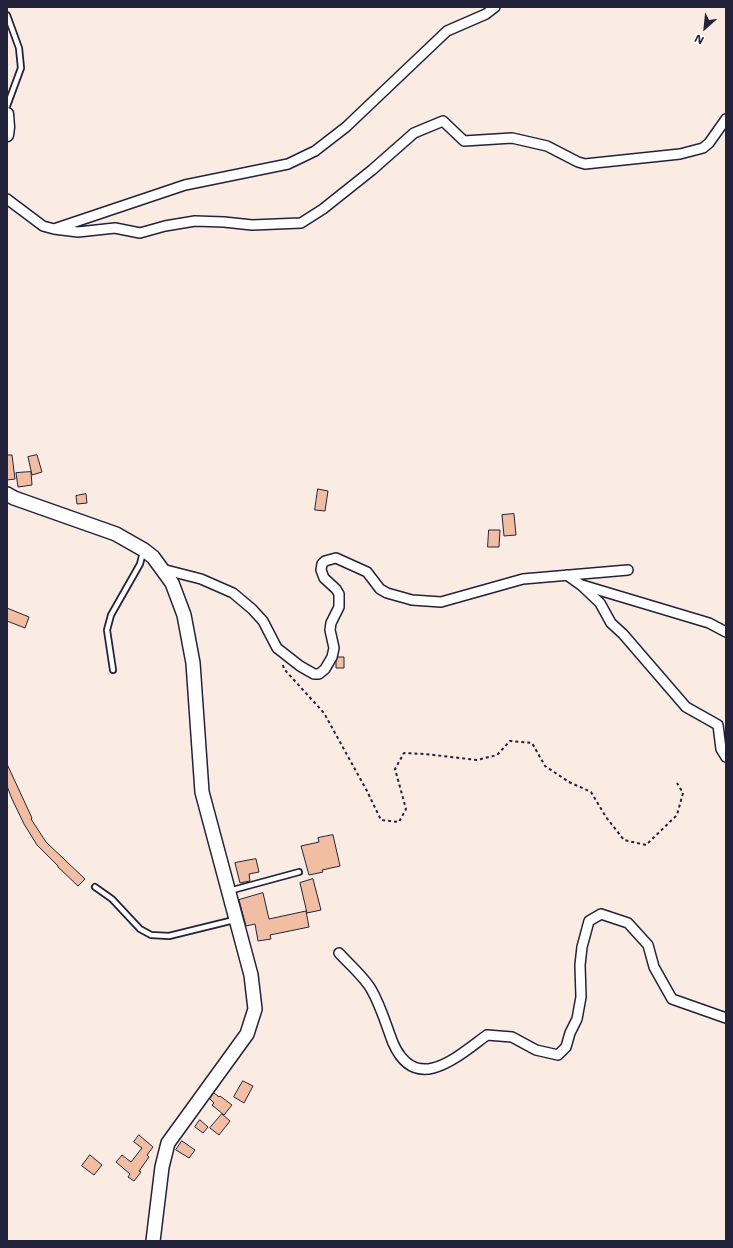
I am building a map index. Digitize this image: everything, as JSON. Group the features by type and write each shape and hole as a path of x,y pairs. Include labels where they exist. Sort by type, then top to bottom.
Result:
{"main road":[{"path":"7,494 14,498 116,534 144,550 153,557 172,584 184,615 193,663 202,792 251,975 255,1009 247,1034 168,1144 162,1167 153,1241"}],"street":[{"path":"54,230 185,185 288,164 315,151 346,126 447,31 486,14 495,7"},
{"path":"7,114 7,135"},
{"path":"7,199 43,226 54,230 78,232 115,228 140,233 164,226 195,221 252,225 301,223 323,209 372,170 414,133 443,121 464,141 512,138 547,146 585,164 680,154 703,148 709,143 726,119"},
{"path":"162,569 201,579 233,593 252,609 263,621 277,648 300,666 314,674 319,674 325,670 332,657 334,648 330,630 331,623 339,607 339,594 336,589 324,578 320,570 325,561 336,558 367,572 380,589 387,593 412,600 441,602 524,579 628,570"},
{"path":"567,575 581,585 600,603 611,623 623,634 686,707 718,725 721,749 726,757"},
{"path":"581,585 709,623 726,632"},
{"path":"339,953 371,988 394,1044 404,1062 418,1069 435,1068 451,1061 487,1036 512,1038 536,1050 558,1055 566,1047 570,1033 577,1020 581,997 580,965 582,947 589,921 601,914 628,923 648,945 654,967 672,999 726,1018"}],"lane":[{"path":"7,14 19,48 21,68 7,106"},
{"path":"113,670 107,630 111,615 140,564 144,550"},
{"path":"228,891 299,872"},
{"path":"95,887 112,899 140,929 151,935 169,936 236,920"}],"path":[{"path":"281,662 284,669 324,712 367,791 380,820 399,822 406,810 395,769 404,753 477,760 497,755 510,741 532,743 545,766 569,782 591,792 606,817 624,840 646,845 677,815 683,793 677,783"}],"building":[{"path":"7,455 12,455 15,479 7,480"},
{"path":"37,455 42,472 32,475 28,457"},
{"path":"31,472 32,485 18,487 16,473"},
{"path":"318,489 328,491 325,511 315,510"},
{"path":"86,494 87,503 77,504 76,496"},
{"path":"514,514 516,535 504,536 502,515"},
{"path":"489,530 500,530 499,547 488,547"},
{"path":"7,608 29,617 25,628 7,621"},
{"path":"338,657 344,657 344,668 336,668"},
{"path":"7,764 32,818 31,819 46,842 85,879 78,886 37,845 24,824 7,786"},
{"path":"333,835 340,866 309,875 301,846 319,842 318,838"},
{"path":"256,859 259,872 249,874 250,881 240,883 235,863"},
{"path":"313,879 321,910 307,913 300,883"},
{"path":"263,893 269,919 306,911 309,927 270,935 271,939 258,941 255,924 246,926 239,900"},
{"path":"243,1081 253,1086 244,1103 234,1097"},
{"path":"214,1093 232,1105 224,1115 212,1105 214,1103 210,1099"},
{"path":"222,1114 230,1121 219,1135 210,1128"},
{"path":"200,1120 208,1127 203,1133 195,1127"},
{"path":"139,1135 153,1147 147,1155 149,1157 139,1171 141,1172 134,1181 128,1177 130,1174 116,1162 122,1155 131,1162 142,1148 134,1142"},
{"path":"182,1141 195,1150 189,1158 176,1150"},
{"path":"90,1155 102,1165 94,1175 82,1166"}]}
